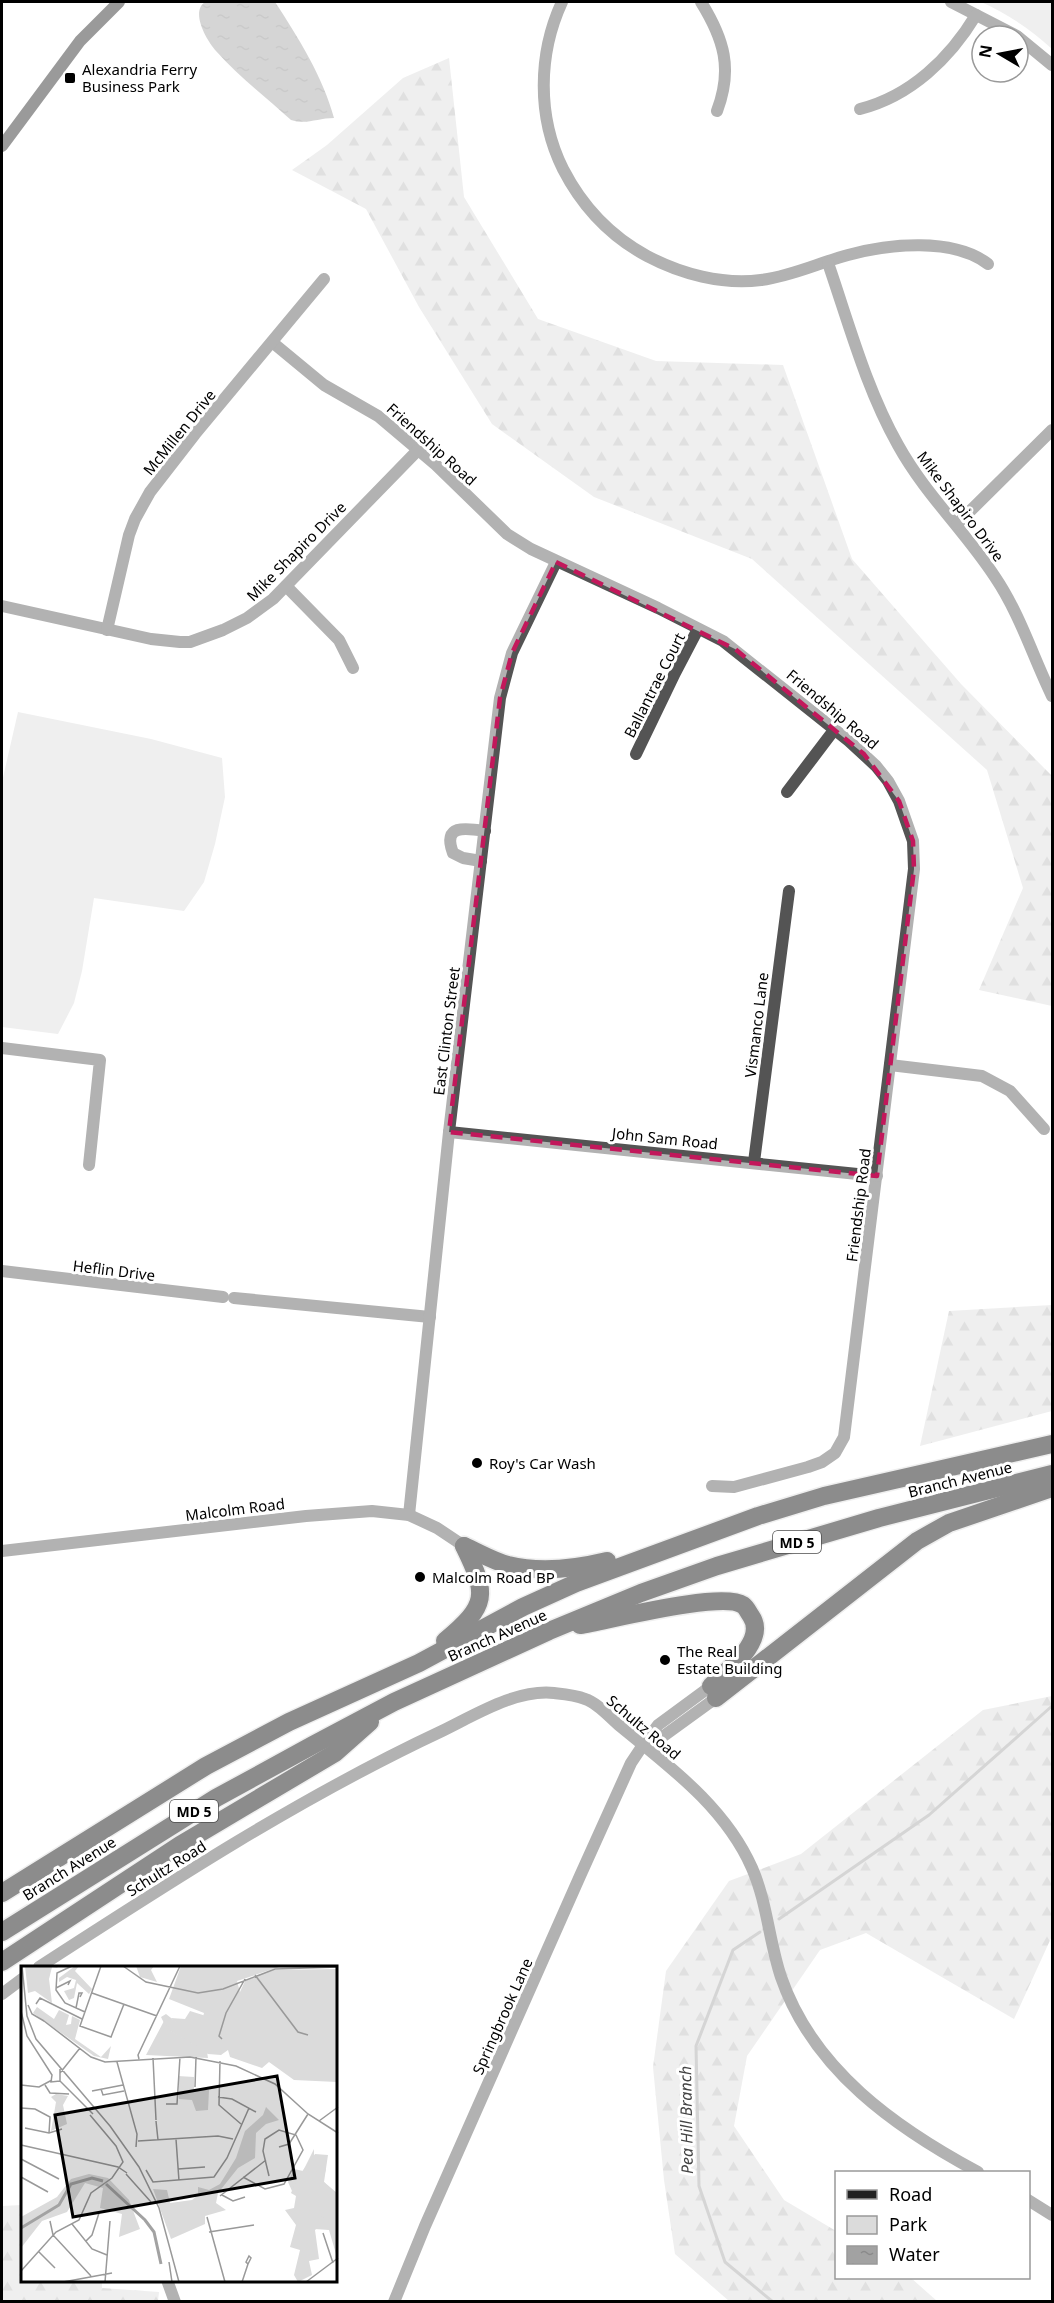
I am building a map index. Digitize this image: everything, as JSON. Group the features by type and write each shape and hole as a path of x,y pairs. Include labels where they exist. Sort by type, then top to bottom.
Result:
{"highway":[{"name":"Branch Avenue","path":"2,1893 105,1831 206,1766 289,1722 419,1662 576,1582 758,1516 824,1496 1053,1444"},
{"name":"Branch Avenue","path":"2,1932 216,1798 394,1702 549,1631 641,1593 717,1566 879,1518 1053,1474"},
{"path":"714,1692 917,1541 949,1523 1053,1488"},
{"path":"464,1546 506,1565 537,1570 578,1568 698,1538"},
{"path":"419,1662 460,1628 476,1610 482,1590 464,1546"},
{"path":"549,1631 698,1603 728,1600 744,1605 755,1622 753,1637 747,1652 714,1692"},
{"path":"2,1962 180,1845 335,1753 394,1702"},
{"path":"2,1880 105,1831"}],"main road":[{"path":"2,146 80,41 119,2"}],"street":[{"path":"561,2 551,30 545,63 544,94 549,131 568,179 588,208 604,226 623,241 656,260 698,276 745,281 791,274 850,254 876,249 930,246 960,249 988,264"},
{"path":"701,2 719,38 726,63 726,83 717,111"},
{"path":"951,2 994,24"},
{"path":"860,109 897,94 930,71 960,40 976,15"},
{"path":"1030,46 1053,65"},
{"name":"Mike Shapiro Drive","path":"828,263 875,398 897,444 922,484 957,524 1007,595 1053,696"},
{"name":"McMillen Drive","path":"107,630 125,547 142,506 181,451 324,279"},
{"name":"Friendship Road","path":"272,342 324,385 374,412 507,534 556,561 665,611 735,649 864,754 888,781 905,816 913,841 914,869 850,1393 842,1442 830,1457 808,1467 741,1486 730,1488 712,1486"},
{"path":"957,524 1053,430"},
{"name":"Mike Shapiro Drive","path":"2,606 160,641 190,642 224,630 247,618 286,586 418,450"},
{"name":"East Clinton Street","path":"409,1515 449,1132 497,718 505,672 519,637 556,561"},
{"path":"286,586 339,640 352,668"},
{"name":"Ballantrae Court","path":"636,754 698,629"},
{"path":"787,792 834,730"},
{"path":"481,861 457,856 453,853 451,839 453,832 459,828 485,831"},
{"name":"Vismanco Lane","path":"754,1162 789,891"},
{"path":"2,1047 100,1060 88,1165"},
{"path":"890,1065 982,1076 1010,1090 1044,1129"},
{"name":"John Sam Road","path":"449,1132 877,1176"},
{"name":"Heflin Drive","path":"2,1271 228,1298 430,1317"},
{"name":"Malcolm Road","path":"2,1551 330,1513 372,1512 409,1515 437,1528 464,1546"},
{"name":"Schultz Road","path":"41,1966 234,1843 339,1782 416,1743 518,1697 552,1692 588,1699 682,1778 738,1839 754,1873 776,1959 787,1991 811,2035 835,2067 867,2099 924,2143 976,2171"},
{"path":"643,1745 665,1735 714,1692"},
{"name":"Springbrook Lane","path":"394,2301 424,2226 580,1876 631,1763 643,1745"},
{"path":"2,1994 21,1980"},
{"path":"1030,2201 1053,2216"},
{"path":"168,2282 175,2301"}],"highlighted area":[{"path":"556,562 735,649 864,754 899,801 913,841 914,869 877,1176 449,1132 500,698 512,653"}],"green space":[{"path":"981,2 1052,2 1052,49 1030,31 1030,24 1021,24"},
{"path":"449,58 464,197 538,319 656,361 783,365 852,559 961,684 1052,776 1052,1006 979,990 1023,888 987,770 752,559 594,497 492,424 419,307 366,209 292,170 327,145 403,78"},
{"path":"18,712 151,739 222,758 225,797 204,882 184,911 94,898 82,971 74,1003 58,1034 2,1027 2,782"},
{"path":"1052,1305 1052,1411 920,1446 949,1311"},
{"path":"1052,1696 1052,1936 1014,2019 866,1933 820,1950 747,2056 734,2126 784,2200 835,2230 835,2279 912,2279 937,2301 729,2301 675,2254 664,2180 653,2067 666,1971 729,1881 801,1854 983,1710"},
{"path":"21,2205 21,2282 102,2282 102,2288 159,2292 158,2301 2,2301 2,2206"}],"water":[{"path":"205,2 275,2 317,73 334,118 307,122 291,120 243,78 208,41 199,12"}],"waterway":[{"name":"Pea Hill Branch","path":"779,1919 929,1815 1052,1706"},
{"name":"Pea Hill Branch","path":"760,1932 733,1950 696,2046 699,2186 725,2262 773,2302"}],"place":[{"name":"Alexandria Ferry Business Park","path":"70,78"},
{"name":"Roy's Car Wash","path":"477,1463"},
{"name":"Malcolm Road BP","path":"420,1577"},
{"name":"The Real Estate Building","path":"665,1660"}]}
